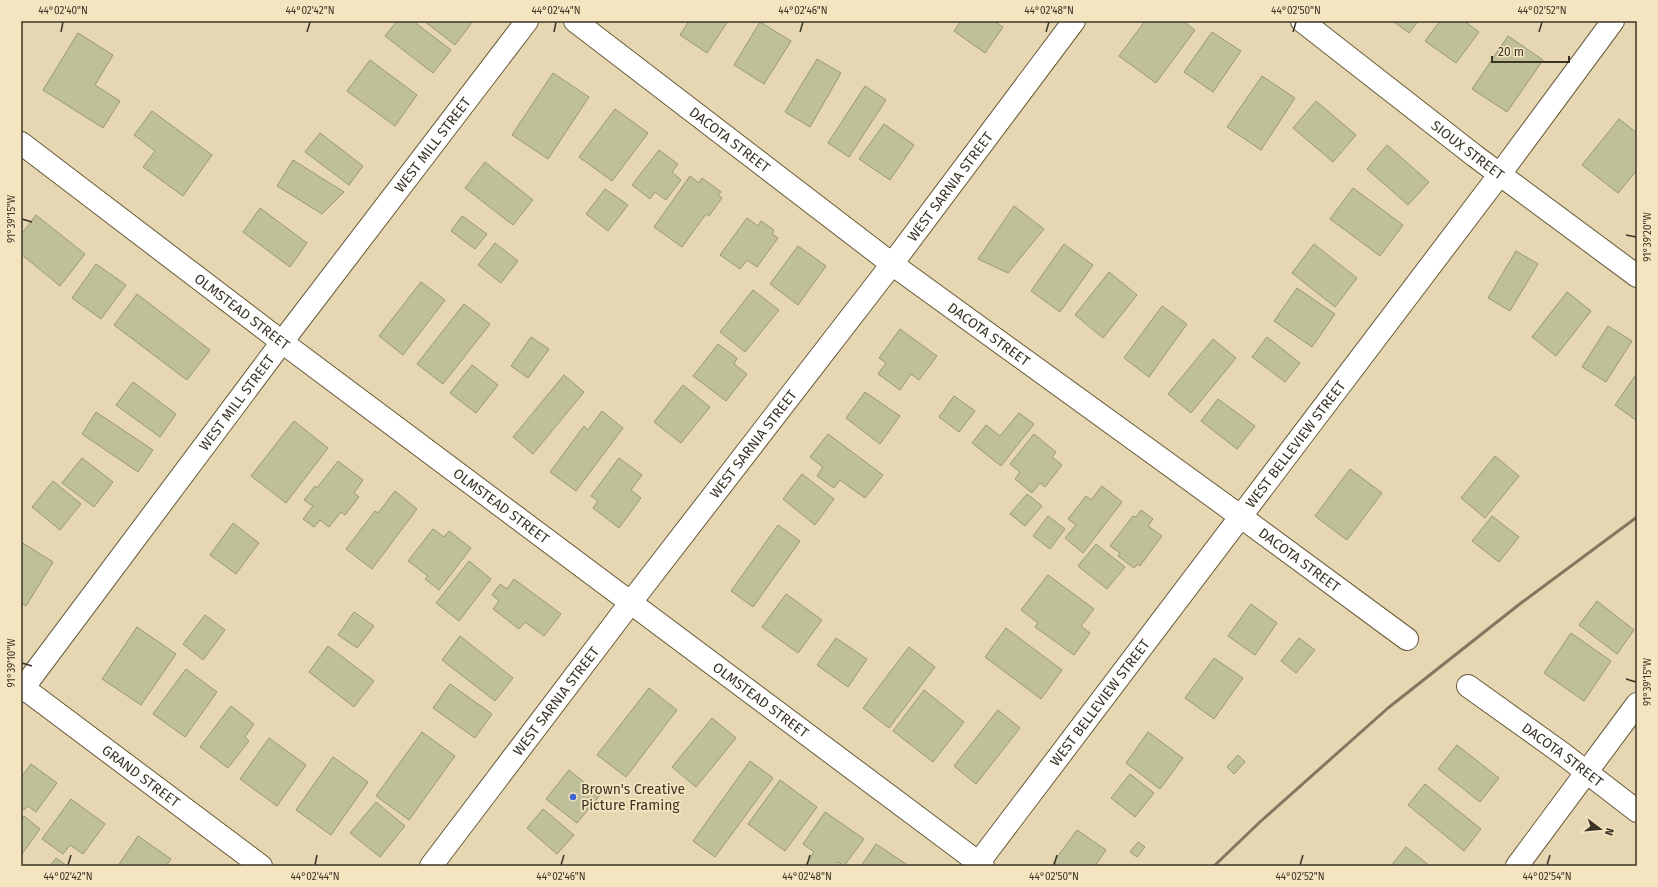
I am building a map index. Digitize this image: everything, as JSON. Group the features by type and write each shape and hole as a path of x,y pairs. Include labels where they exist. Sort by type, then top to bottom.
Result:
{"street":[{"name":"WEST MILL STREET","path":"22,688 282,342 527,21"},
{"name":"DACOTA STREET","path":"575,21 892,264 1407,639"},
{"name":"WEST SARNIA STREET","path":"431,866 631,602 892,264 1074,21"},
{"name":"SIOUX STREET","path":"1302,21 1500,174 1637,276"},
{"name":"WEST BELLEVIEW STREET","path":"979,865 1240,516 1500,174 1613,21"},
{"name":"OLMSTEAD STREET","path":"21,143 282,342 631,602 979,865"},
{"name":"DACOTA STREET","path":"1468,686 1637,811"},
{"name":"GRAND STREET","path":"22,688 260,866"},
{"path":"1517,866 1637,704"}],"building":[{"path":"397,21 413,21 451,50 433,73 385,36"},
{"path":"424,21 473,21 455,45"},
{"path":"689,21 728,21 707,53 680,35"},
{"path":"961,21 994,21 1003,27 985,53 954,31"},
{"path":"1145,21 1183,21 1195,30 1156,83 1119,56"},
{"path":"1393,21 1418,21 1409,33"},
{"path":"1440,21 1464,21 1479,32 1456,63 1425,41"},
{"path":"760,22 791,41 764,84 734,65"},
{"path":"1212,32 1241,51 1213,92 1184,72"},
{"path":"78,33 113,55 95,85 120,101 103,128 43,90"},
{"path":"1508,36 1543,60 1507,112 1472,89"},
{"path":"817,59 841,73 810,127 785,112"},
{"path":"370,60 417,95 395,126 347,91"},
{"path":"553,73 589,97 548,159 512,135"},
{"path":"1262,76 1295,98 1261,150 1227,127"},
{"path":"865,86 886,100 849,157 828,143"},
{"path":"1316,101 1356,135 1333,162 1293,128"},
{"path":"615,109 648,133 612,181 579,157"},
{"path":"152,111 212,155 183,196 143,167 155,151 134,135"},
{"path":"1619,119 1637,133 1637,170 1618,193 1582,165"},
{"path":"884,124 914,145 890,180 859,159"},
{"path":"320,133 363,166 349,185 305,152"},
{"path":"1387,145 1429,182 1408,205 1367,169"},
{"path":"659,150 678,164 672,172 681,180 666,200 655,192 650,199 632,185"},
{"path":"293,160 344,192 322,214 277,186"},
{"path":"485,162 533,200 513,225 465,188"},
{"path":"690,176 699,183 702,178 721,192 718,195 722,198 709,216 706,214 682,247 654,227"},
{"path":"1353,188 1403,225 1380,256 1330,219"},
{"path":"605,189 628,205 608,231 586,214"},
{"path":"1014,206 1044,229 1008,273 978,259"},
{"path":"260,208 307,243 290,267 243,232"},
{"path":"36,215 85,254 60,286 21,254 21,235"},
{"path":"462,216 487,234 475,249 451,231"},
{"path":"747,218 758,226 761,221 774,230 772,234 778,238 757,267 747,260 740,269 720,255"},
{"path":"495,243 518,261 501,283 478,265"},
{"path":"1064,244 1093,265 1060,312 1031,291"},
{"path":"1314,244 1357,278 1335,307 1292,273"},
{"path":"798,246 826,266 798,305 770,284"},
{"path":"1516,251 1538,264 1510,311 1488,298"},
{"path":"96,264 126,285 101,319 72,298"},
{"path":"1109,272 1137,295 1103,338 1075,315"},
{"path":"421,282 445,300 403,355 379,336"},
{"path":"1297,288 1335,314 1312,347 1274,321"},
{"path":"753,290 779,310 745,352 720,332"},
{"path":"1567,292 1591,311 1556,356 1532,337"},
{"path":"137,294 210,350 187,380 114,325"},
{"path":"464,304 490,324 443,384 417,364"},
{"path":"1162,306 1187,324 1149,377 1124,358"},
{"path":"1608,326 1632,341 1606,382 1582,367"},
{"path":"900,329 937,356 919,380 911,374 900,390 878,374 886,363 879,358"},
{"path":"531,337 549,349 528,378 511,366"},
{"path":"1267,337 1300,363 1285,382 1252,357"},
{"path":"1213,339 1236,358 1191,413 1168,394"},
{"path":"718,344 737,358 734,364 747,374 726,401 693,376"},
{"path":"472,365 498,385 476,413 450,393"},
{"path":"1637,373 1637,421 1615,405"},
{"path":"564,375 584,392 533,454 513,437"},
{"path":"133,382 176,414 160,437 116,405"},
{"path":"683,385 710,407 681,443 654,422"},
{"path":"865,392 900,416 880,444 846,418"},
{"path":"954,396 975,411 959,432 939,417"},
{"path":"1218,399 1255,426 1237,449 1201,421"},
{"path":"602,411 623,428 576,491 550,472 584,426 588,430"},
{"path":"96,412 153,450 138,472 82,434"},
{"path":"1019,413 1034,424 1001,466 972,443 986,425 1000,436"},
{"path":"294,421 328,448 286,503 251,476"},
{"path":"828,434 883,475 865,498 840,480 834,488 817,476 823,467 810,457"},
{"path":"1034,434 1056,452 1052,457 1062,465 1045,487 1040,483 1032,493 1015,479 1020,472 1010,464"},
{"path":"1495,456 1519,476 1485,518 1461,498"},
{"path":"82,458 113,482 94,507 62,483"},
{"path":"619,458 642,475 631,490 641,498 619,528 593,508 598,501 591,496"},
{"path":"338,461 363,480 354,493 359,497 345,515 341,512 329,527 320,520 314,527 303,519 313,506 304,500 315,486 317,488"},
{"path":"1350,469 1382,493 1347,540 1315,516"},
{"path":"802,474 834,499 815,525 783,499"},
{"path":"53,481 81,504 60,530 32,507"},
{"path":"1102,486 1122,502 1083,553 1065,538 1076,525 1068,519 1086,496 1091,500"},
{"path":"395,491 417,509 372,569 346,549 375,511 378,513"},
{"path":"1027,494 1042,506 1025,526 1010,514"},
{"path":"1141,510 1153,519 1148,526 1162,536 1140,566 1138,564 1134,568 1118,556 1120,553 1110,546 1133,516 1136,517"},
{"path":"1048,516 1065,529 1050,549 1033,536"},
{"path":"1492,516 1519,537 1499,562 1472,541"},
{"path":"233,523 259,543 236,574 210,555"},
{"path":"778,525 800,541 753,607 731,591"},
{"path":"433,529 444,537 449,531 471,548 439,590 425,579 428,576 408,561"},
{"path":"21,542 53,562 26,606 21,603"},
{"path":"1096,544 1125,567 1107,589 1078,566"},
{"path":"469,561 491,579 459,621 436,603"},
{"path":"1048,575 1094,609 1081,626 1090,633 1074,655 1035,627 1038,623 1021,610"},
{"path":"514,579 561,614 544,636 525,622 519,629 493,609 499,601 492,595 500,584 507,589"},
{"path":"786,594 822,620 798,653 762,627"},
{"path":"1597,601 1634,630 1617,654 1579,625"},
{"path":"1251,604 1277,623 1255,655 1228,636"},
{"path":"354,612 374,626 357,648 338,635"},
{"path":"205,615 225,630 203,660 183,644"},
{"path":"137,627 176,654 141,705 102,679"},
{"path":"1006,628 1062,670 1041,699 985,657"},
{"path":"1571,633 1611,661 1584,701 1544,673"},
{"path":"460,636 513,678 495,701 442,660"},
{"path":"836,638 867,659 848,687 817,665"},
{"path":"1299,638 1315,650 1296,673 1281,661"},
{"path":"328,646 374,681 354,707 309,672"},
{"path":"909,647 935,667 889,728 863,708"},
{"path":"1214,658 1243,678 1214,719 1185,698"},
{"path":"186,669 217,692 185,737 153,714"},
{"path":"450,684 492,714 475,738 433,708"},
{"path":"649,688 677,710 626,777 597,755"},
{"path":"924,690 964,722 933,762 893,731"},
{"path":"231,706 254,724 245,737 249,741 228,768 200,747"},
{"path":"998,710 1020,728 976,784 954,766"},
{"path":"712,718 736,738 696,787 672,767"},
{"path":"422,732 455,756 409,820 376,796"},
{"path":"1148,732 1183,758 1160,789 1126,763"},
{"path":"269,738 306,765 277,806 240,779"},
{"path":"1457,745 1499,778 1480,802 1438,769"},
{"path":"1238,755 1245,762 1234,774 1227,767"},
{"path":"333,757 368,782 331,835 296,810"},
{"path":"750,761 773,778 715,857 693,841"},
{"path":"31,764 57,783 36,812 28,806 24,810 21,808 21,777"},
{"name":"Brown's Creative Picture Framing","path":"569,770 600,795 577,823 546,799"},
{"path":"1130,774 1154,793 1135,817 1111,798"},
{"path":"780,780 817,807 785,851 748,824"},
{"path":"1425,784 1481,829 1464,851 1408,805"},
{"path":"71,799 105,824 83,854 70,845 63,854 42,839"},
{"path":"376,802 405,826 380,857 350,833"},
{"path":"543,809 574,835 557,854 527,828"},
{"path":"825,812 864,839 844,866 838,862 835,866 805,866 814,852 803,844"},
{"path":"24,816 40,829 22,854 21,820"},
{"path":"1077,830 1106,850 1095,866 1057,866 1053,863"},
{"path":"138,836 171,859 166,866 118,866"},
{"path":"1138,842 1145,847 1137,857 1130,852"},
{"path":"876,844 909,866 861,866"},
{"path":"1406,847 1430,866 1391,866"},
{"path":"56,858 67,866 50,866"}],"railway":[{"path":"1214,866 1261,821 1388,708 1521,603 1637,517"}],"place":[{"name":"Brown's Creative Picture Framing","path":"573,797"}]}
